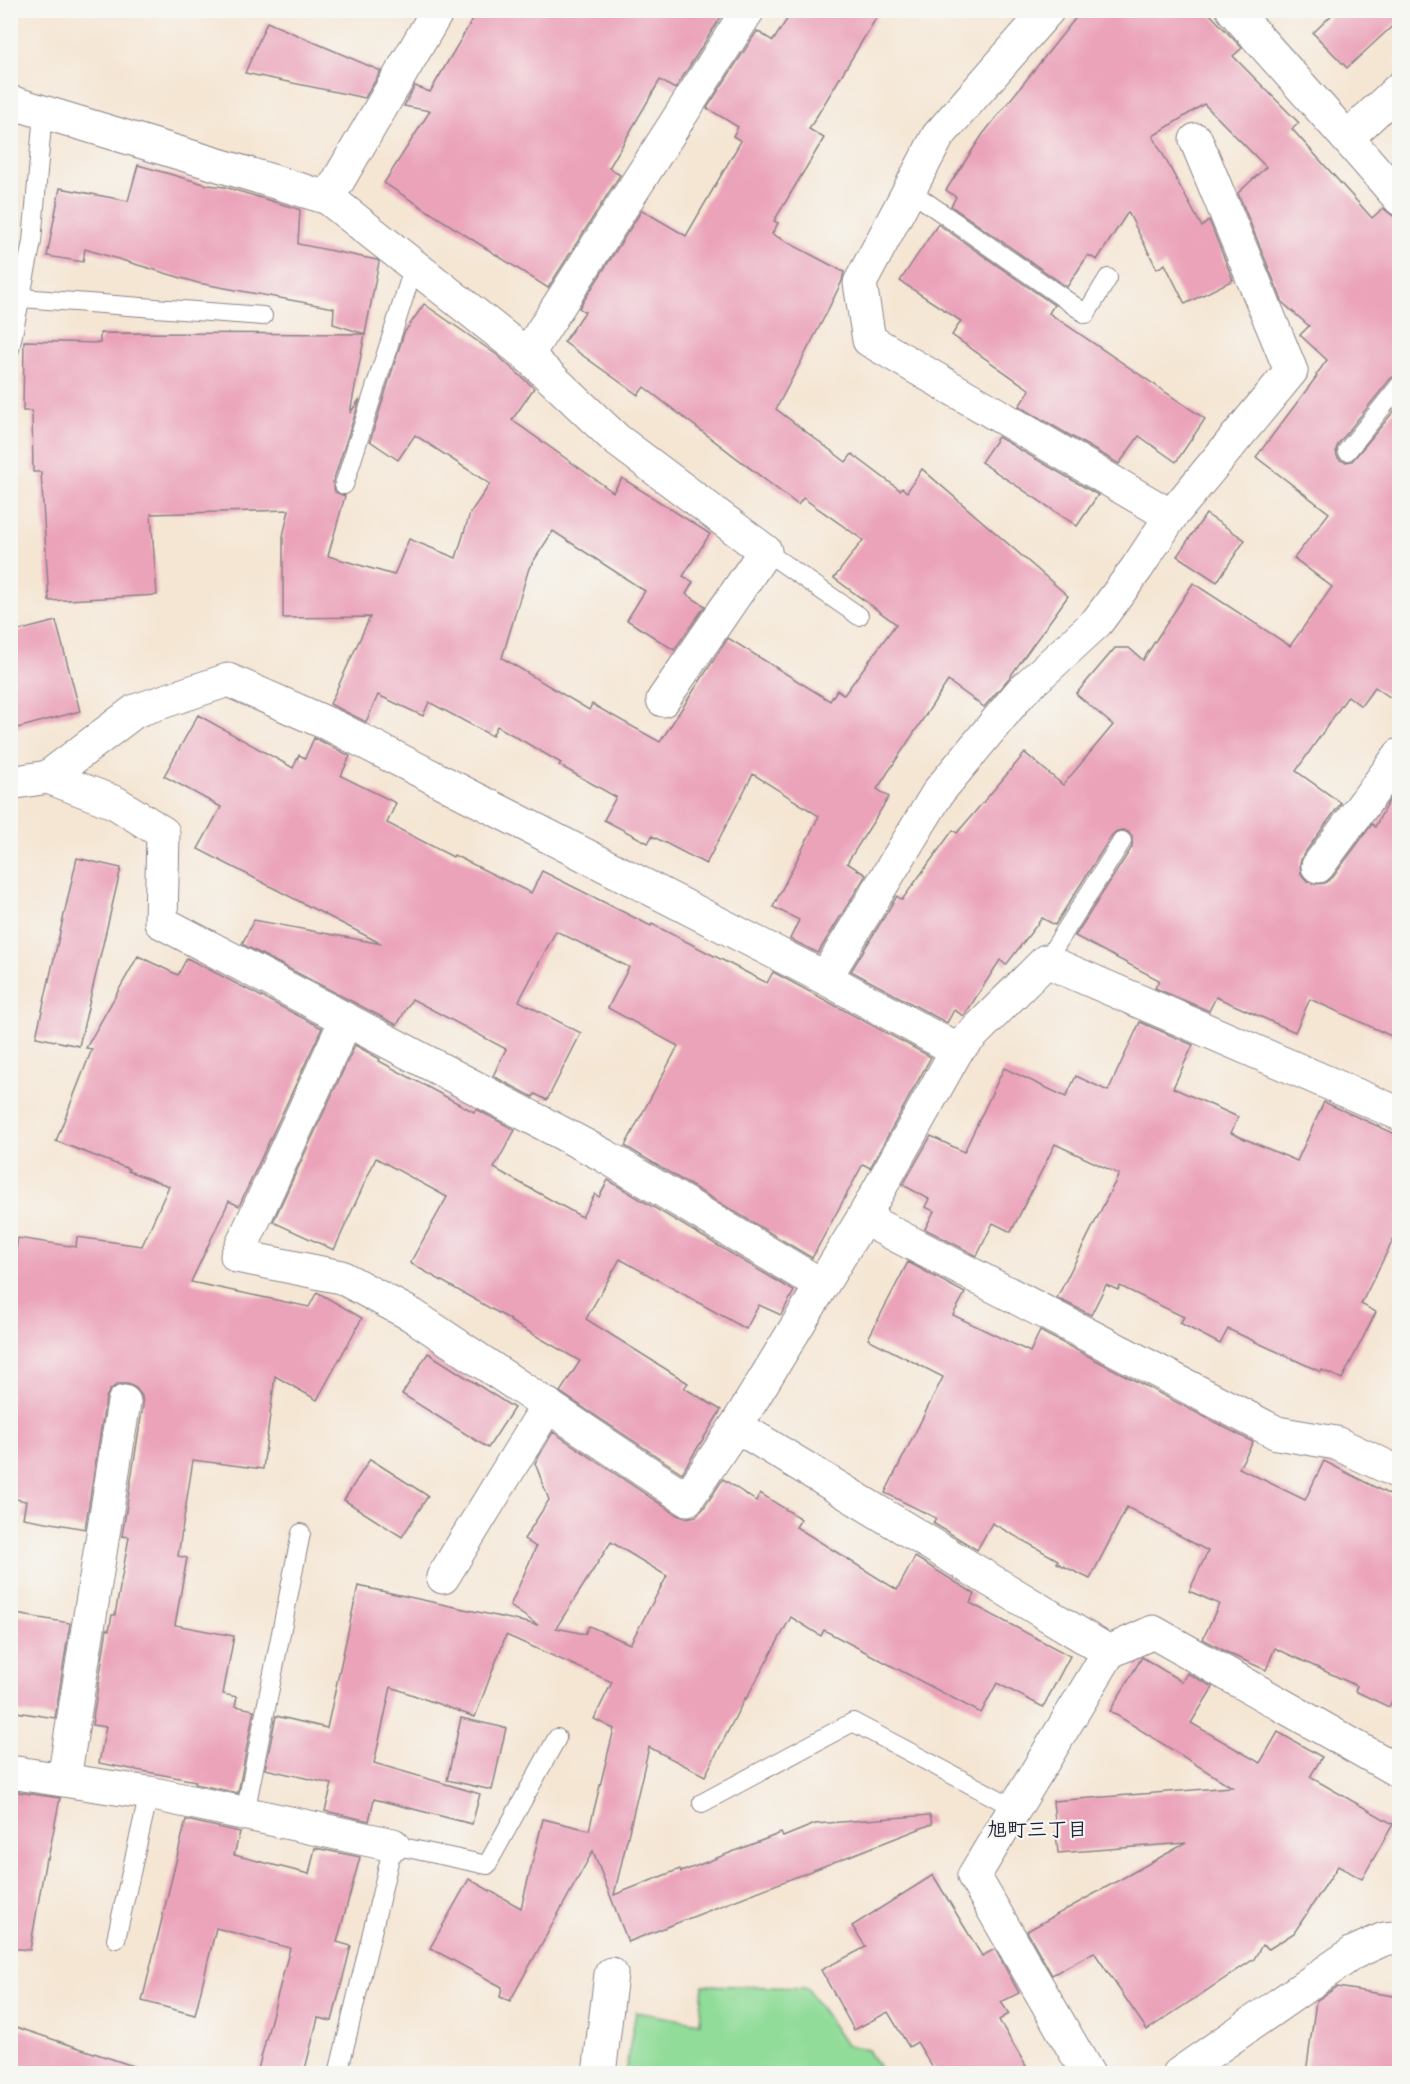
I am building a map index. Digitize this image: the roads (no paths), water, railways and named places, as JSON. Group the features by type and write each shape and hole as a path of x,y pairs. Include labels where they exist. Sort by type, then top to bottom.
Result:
{"street":[{"path":"328,198 438,10"},
{"path":"527,355 748,10"},
{"path":"1048,10 938,136 860,283 868,340 1171,516"},
{"path":"1233,10 1400,199"},
{"path":"1347,138 1400,88"},
{"path":"10,102 328,198 527,355 617,440 765,552 663,700"},
{"path":"825,978 939,791 1021,692 1097,622 1137,568 1171,516 1291,371 1196,140"},
{"path":"10,783 48,777 135,711 228,680 335,728 825,978 957,1050"},
{"path":"1318,866 1400,755"},
{"path":"48,777 116,803 163,833 161,922 604,1156 821,1285"},
{"path":"346,1020 237,1256 341,1277 412,1315 687,1499 736,1426 863,1218 957,1050 1046,961 1400,1114"},
{"path":"863,1218 1277,1433 1336,1443 1400,1473"},
{"path":"64,1779 124,1402"},
{"path":"443,1577 548,1405"},
{"path":"736,1426 1109,1652"},
{"path":"1088,2073 974,1876 1109,1652 1153,1632 1400,1772"},
{"path":"10,1772 149,1793 393,1845"},
{"path":"1179,2073 1353,1953 1384,1939 1400,1937"},
{"path":"599,2073 611,1974"}],"lane":[{"path":"10,349 32,242 43,112"},
{"path":"909,190 1086,314 1108,278"},
{"path":"344,485 414,266"},
{"path":"21,298 263,315"},
{"path":"1347,451 1400,385"},
{"path":"765,552 859,616"},
{"path":"1046,961 1122,841"},
{"path":"245,1813 301,1533"},
{"path":"702,1803 853,1722 1015,1808"},
{"path":"338,2073 393,1845 487,1865 557,1738"},
{"path":"116,1939 149,1793"}],"district":[{"name":"旭町三丁目","path":"1037,1829"}]}
